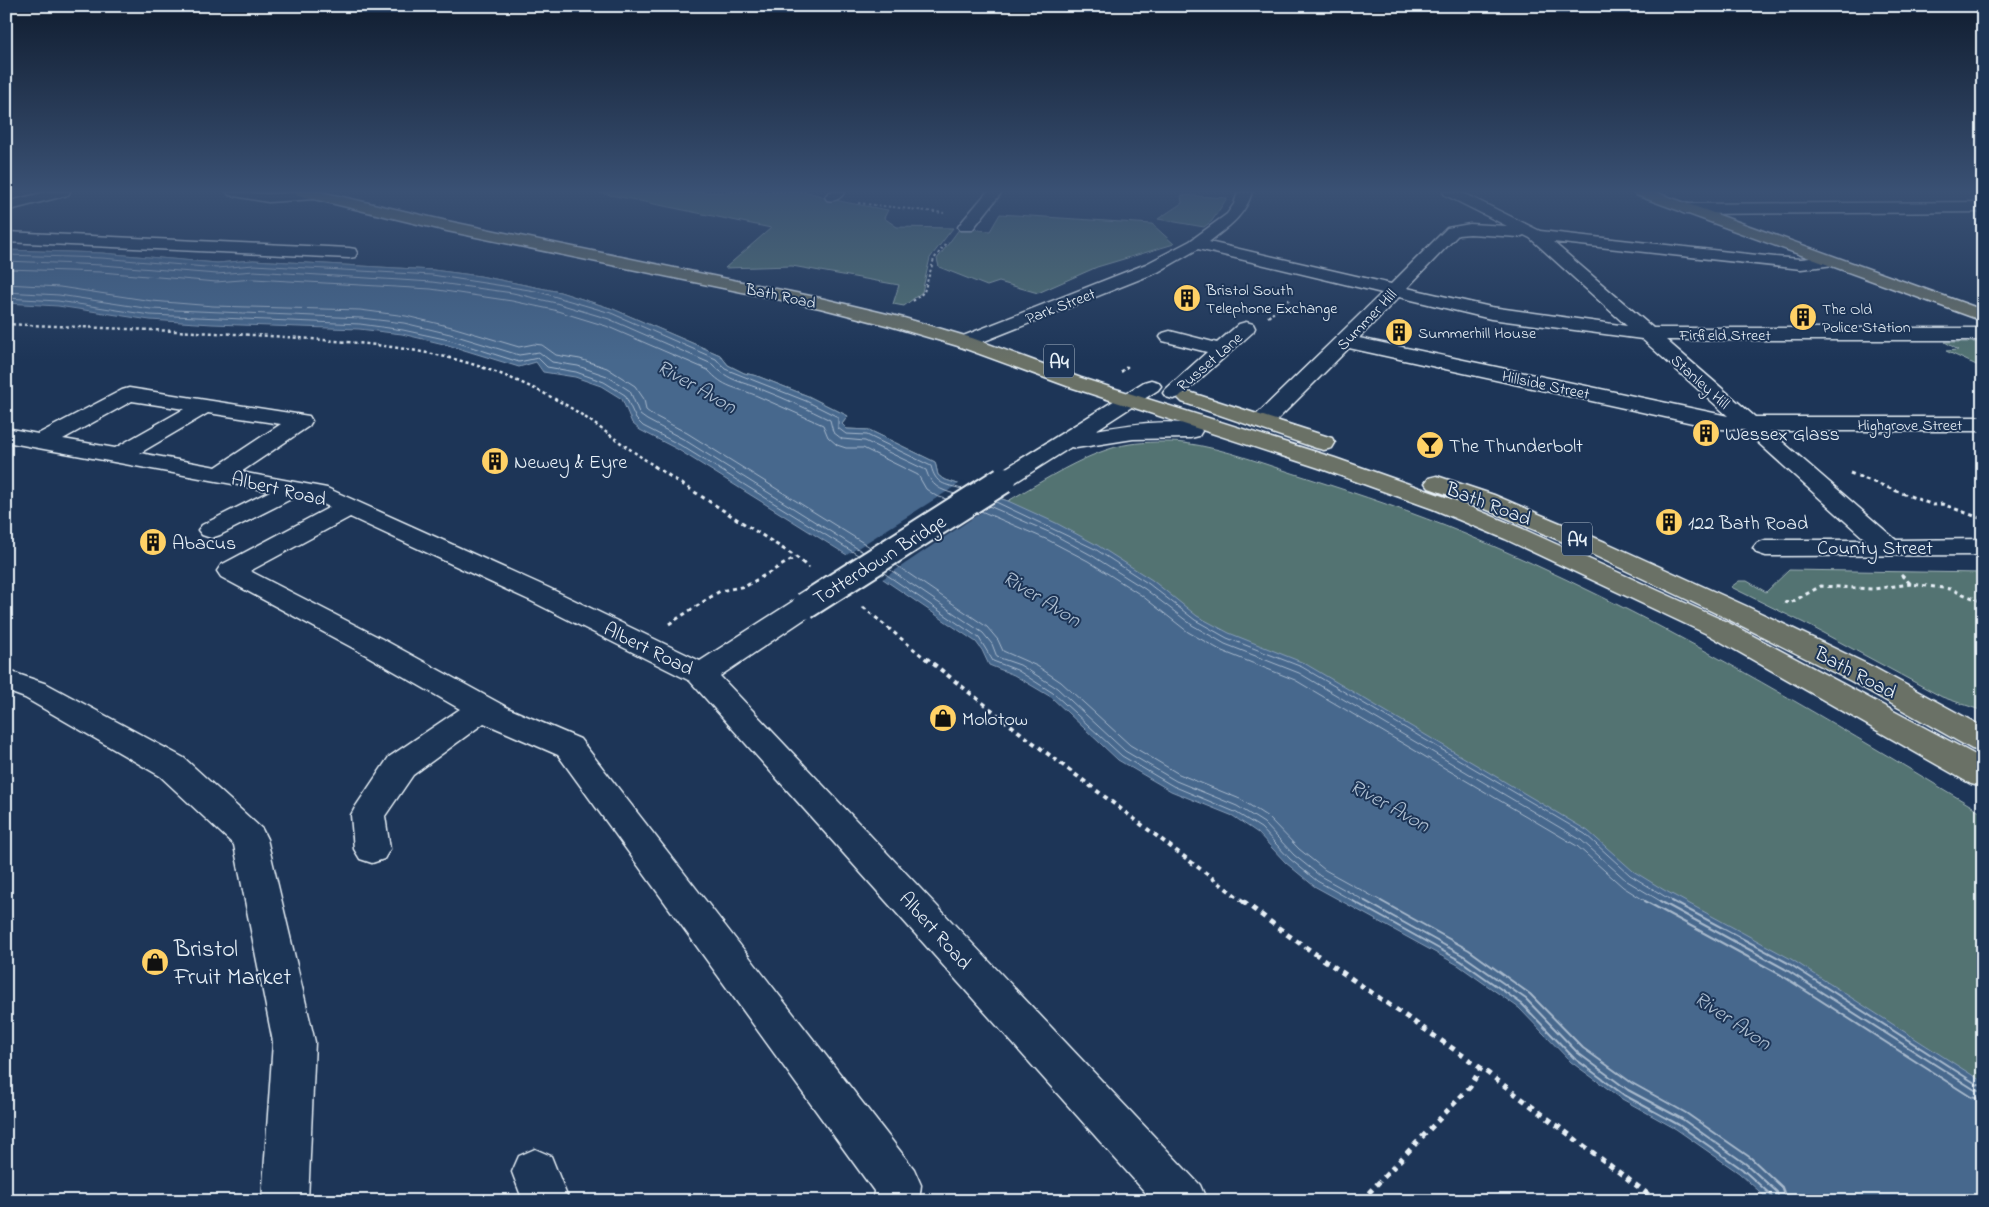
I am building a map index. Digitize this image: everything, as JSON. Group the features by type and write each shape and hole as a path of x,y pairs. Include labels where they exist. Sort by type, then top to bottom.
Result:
{"highway":[{"name":"Bath Road","path":"555,248 820,303 897,322 965,342 1034,368 1151,393 1263,421 1485,500 1596,547 1862,674 1983,742"},
{"path":"1793,248 1983,316"},
{"name":"Bath Road","path":"1151,393 1318,460 1442,504 1514,534 1719,629 1983,775"},
{"name":"Bath Road","path":"1191,431 1226,438 1442,504"}],"street":[{"path":"249,248 349,253"},
{"name":"Park Street","path":"965,342 1147,270 1183,248"},
{"name":"Firfield Street","path":"1215,248 1491,313 1648,334 1983,334"},
{"name":"Summer Hill","path":"1263,421 1436,248"},
{"name":"Stanley Hill","path":"1550,248 1888,547"},
{"name":"Summer Hill","path":"1662,248 1801,264 1828,261"},
{"name":"Russet Lane","path":"1151,393 1220,350 1246,328"},
{"path":"1170,337 1220,350"},
{"name":"Hillside Street","path":"1345,341 1720,422 1748,424"},
{"name":"Totterdown Bridge","path":"701,674 1003,480 1151,393"},
{"path":"42,442 130,394 301,421 220,475"},
{"path":"119,456 204,406"},
{"name":"Highgrove Street","path":"1748,424 1983,424"},
{"name":"Totterdown Bridge","path":"1058,446 1105,434 1150,429 1191,431"},
{"name":"Albert Road","path":"6,436 318,493 538,594 701,674 1184,1201"},
{"path":"211,530 294,489"},
{"path":"349,507 230,571 376,648 499,717 569,747 898,1185 896,1201"},
{"name":"County Street","path":"1766,548 1983,547"},
{"path":"6,680 36,691 172,767 250,839 294,1042 285,1201"},
{"path":"372,849 368,815 401,766 483,708"}],"path":[{"path":"910,304 924,292 934,259 942,248"},
{"path":"6,324 197,332 334,341 394,346 456,359 507,377 552,398 578,413 610,437 796,557 811,570"},
{"path":"1845,471 1932,505 1942,504 1983,520"},
{"path":"665,627 720,592 746,586 796,557"},
{"path":"1781,601 1790,603 1821,586 1873,589 1911,584 1950,589 1983,602"},
{"path":"856,600 882,624 1023,735 1280,930 1481,1068 1657,1201"},
{"path":"1361,1201 1470,1087 1481,1068"}],"green space":[{"path":"748,248 937,248 930,258 922,292 904,306 893,304 899,285 792,266 725,268"},
{"path":"945,248 1160,248 1097,267 1038,293 999,282 987,286 939,267 937,259"},
{"path":"6,250 102,253 217,263 253,260 433,270 480,276 560,292 613,309 720,355 728,365 744,373 757,376 808,396 848,416 842,424 847,429 869,430 935,462 938,475 943,479 1008,501 1067,467 1115,447 1142,443 1184,443 1231,453 1368,498 1446,526 1533,564 1599,595 1729,664 1857,737 1983,813 1983,1139 747,398"},
{"path":"1945,342 1983,342 1983,368 1946,351 1958,350"},
{"path":"1789,570 1983,573 1983,711 1942,697 1810,626 1731,587 1739,581 1747,581 1766,592"}],"water":[{"name":"River Avon","path":"6,250 102,253 217,263 253,260 433,270 480,276 560,292 613,309 720,355 728,365 744,373 757,376 808,396 848,416 842,424 847,429 869,430 935,462 938,475 943,479 1008,501 1056,523 1097,545 1152,580 1197,616 1229,633 1304,663 1588,831 1633,871 1664,890 1791,959 1983,1082 1983,1201 1770,1201 1739,1173 1676,1129 1622,1099 1571,1062 1519,1008 1458,965 1314,886 1286,863 1258,833 1233,816 1171,791 1118,760 1051,697 1014,675 989,665 976,642 855,560 677,449 640,430 632,423 622,399 601,386 575,377 543,372 536,362 519,367 448,345 402,334 359,329 150,320 58,306 6,303"}],"pier":[{"path":"962,482 1004,497 881,580 845,556"}],"place":[{"name":"Bristol South Telephone Exchange","path":"1187,298"},
{"name":"The Old Police Station","path":"1803,317"},
{"name":"Summerhill House","path":"1399,332"},
{"name":"Wessex Glass","path":"1706,433"},
{"name":"The Thunderbolt","path":"1430,445"},
{"name":"Newey & Eyre","path":"495,461"},
{"name":"122 Bath Road","path":"1669,522"},
{"name":"Abacus","path":"153,542"},
{"name":"Molotow","path":"943,718"},
{"name":"Bristol Fruit Market","path":"155,962"}]}
